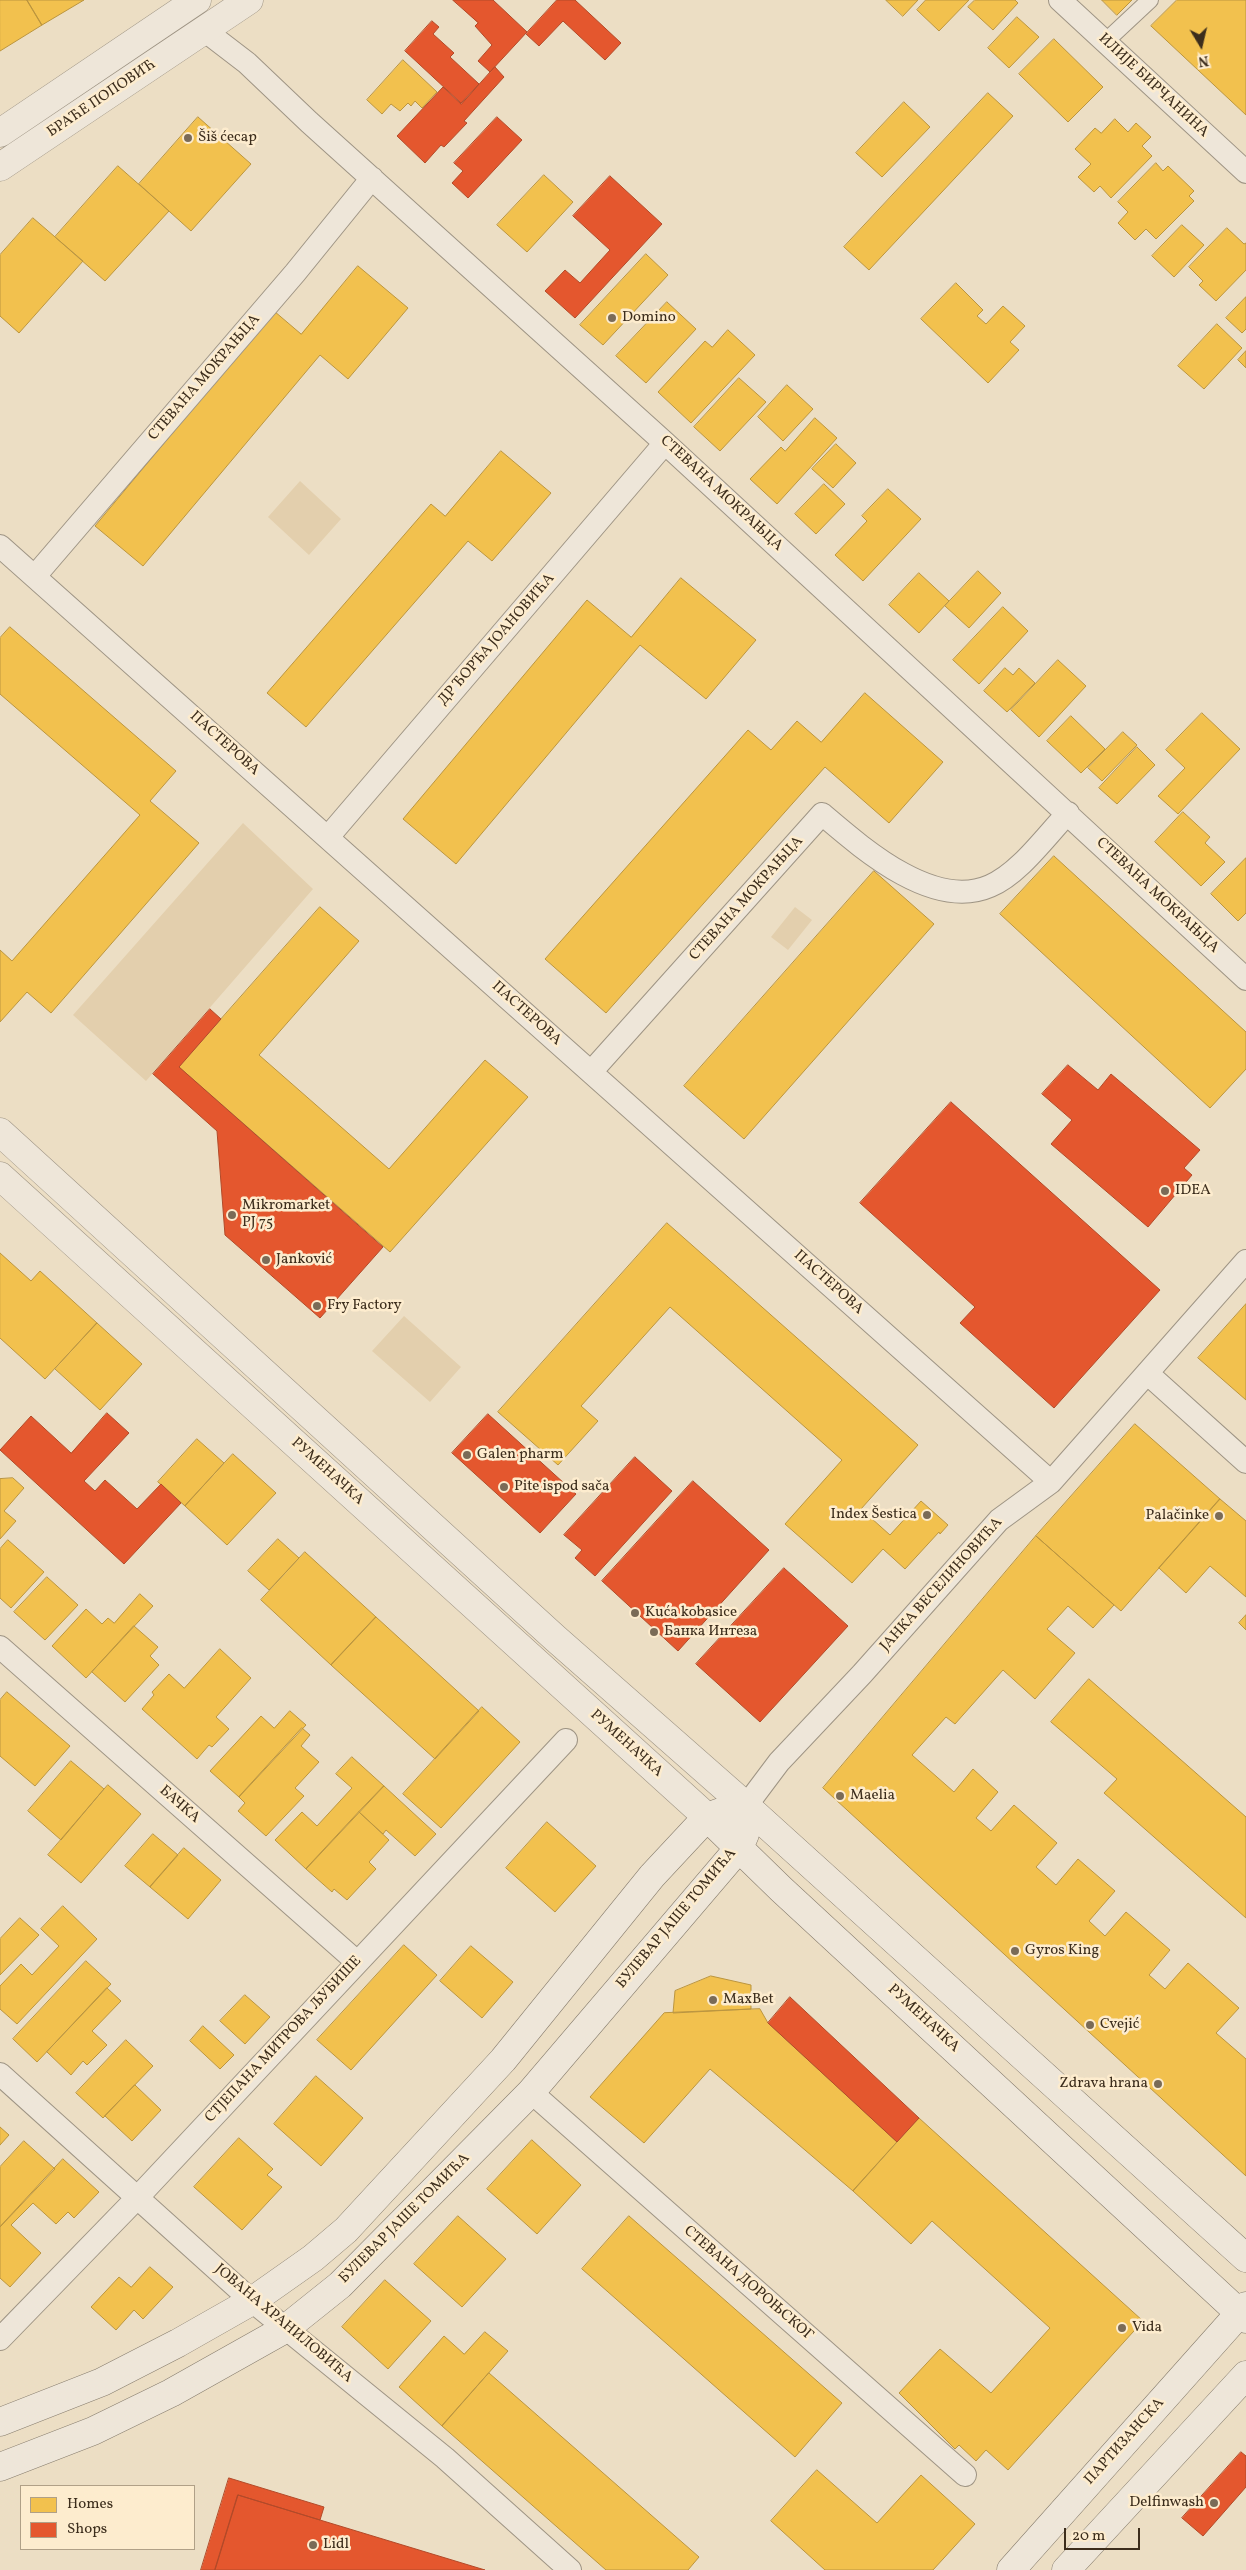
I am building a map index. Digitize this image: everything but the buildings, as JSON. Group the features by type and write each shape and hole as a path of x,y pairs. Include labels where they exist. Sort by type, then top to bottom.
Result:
{"main road":[{"name":"БРАЋЕ ПОПОВИЋ","path":"0,167 249,0"},
{"name":"БРАЋЕ ПОПОВИЋ","path":"0,132 189,6"},
{"name":"РУМЕНАЧКА","path":"0,1132 555,1638 734,1798 746,1806 1246,2258"},
{"name":"РУМЕНАЧКА","path":"0,1176 707,1817 1244,2313"},
{"path":"0,2422 102,2382 178,2343 252,2301 314,2258 359,2216 503,2060 652,1876 707,1817 728,1808 746,1806"},
{"name":"БУЛЕВАР ЈАШЕ ТОМИЋА","path":"0,2468 119,2418 171,2393 285,2329 340,2285 531,2092 739,1848 745,1834 746,1806"},
{"name":"ПАРТИЗАНСКА","path":"1011,2570 1244,2313"},
{"path":"1066,2570 1246,2375"}],"street":[{"name":"ИЛИЈЕ БИРЧАНИНА","path":"1060,0 1246,172"},
{"path":"1105,42 1150,0"},
{"name":"СТЕВАНА МОКРАЊЦА","path":"204,30 248,63 309,122 665,443 1246,979"},
{"name":"СТЕВАНА МОКРАЊЦА","path":"35,576 295,273 372,178"},
{"name":"ДР ЂОРЂА ЈОАНОВИЋА","path":"328,837 665,443"},
{"name":"ПАСТЕРОВА","path":"0,546 1050,1482"},
{"name":"СТЕВАНА МОКРАЊЦА","path":"591,1072 822,814 894,870 922,885 955,892 989,887 1012,872 1068,813"},
{"name":"ЈАНКА ВЕСЕЛИНОВИЋА","path":"746,1806 779,1762 856,1681 999,1520 1050,1482 1246,1261"},
{"path":"1147,1373 1246,1462"},
{"name":"БАЧКА","path":"0,1647 357,1962"},
{"name":"СТЈЕПАНА МИТРОВА ЉУБИШЕ","path":"0,2339 138,2198 566,1740"},
{"name":"ЈОВАНА ХРАНИЛОВИЋА","path":"0,2074 252,2301 445,2458 570,2570"},
{"name":"СТЕВАНА ДОРОЊСКОГ","path":"531,2092 965,2475"}],"shaded area":[{"path":"300,481 341,519 309,555 268,517"},
{"path":"243,823 313,889 146,1081 73,1015"},
{"path":"795,907 812,920 788,950 771,937"},
{"path":"404,1316 461,1367 430,1402 372,1351"}],"place":[{"name":"Šiš ćecap","path":"188,138"},
{"name":"Domino","path":"612,318"},
{"name":"IDEA","path":"1165,1191"},
{"name":"Mikromarket PJ 75","path":"232,1215"},
{"name":"Janković","path":"266,1260"},
{"name":"Fry Factory","path":"317,1306"},
{"name":"Galen pharm","path":"467,1455"},
{"name":"Pite ispod sača","path":"504,1487"},
{"name":"Index Šestica","path":"927,1515"},
{"name":"Palačinke","path":"1219,1516"},
{"name":"Kuća kobasice","path":"635,1613"},
{"name":"Банка Интеза","path":"654,1632"},
{"name":"Maelia","path":"840,1796"},
{"name":"Gyros King","path":"1015,1951"},
{"name":"MaxBet","path":"713,2000"},
{"name":"Cvejić","path":"1090,2025"},
{"name":"Zdrava hrana","path":"1158,2084"},
{"name":"Vida","path":"1122,2328"},
{"name":"Delfinwash","path":"1214,2503"},
{"name":"Lidl","path":"313,2545"}]}
